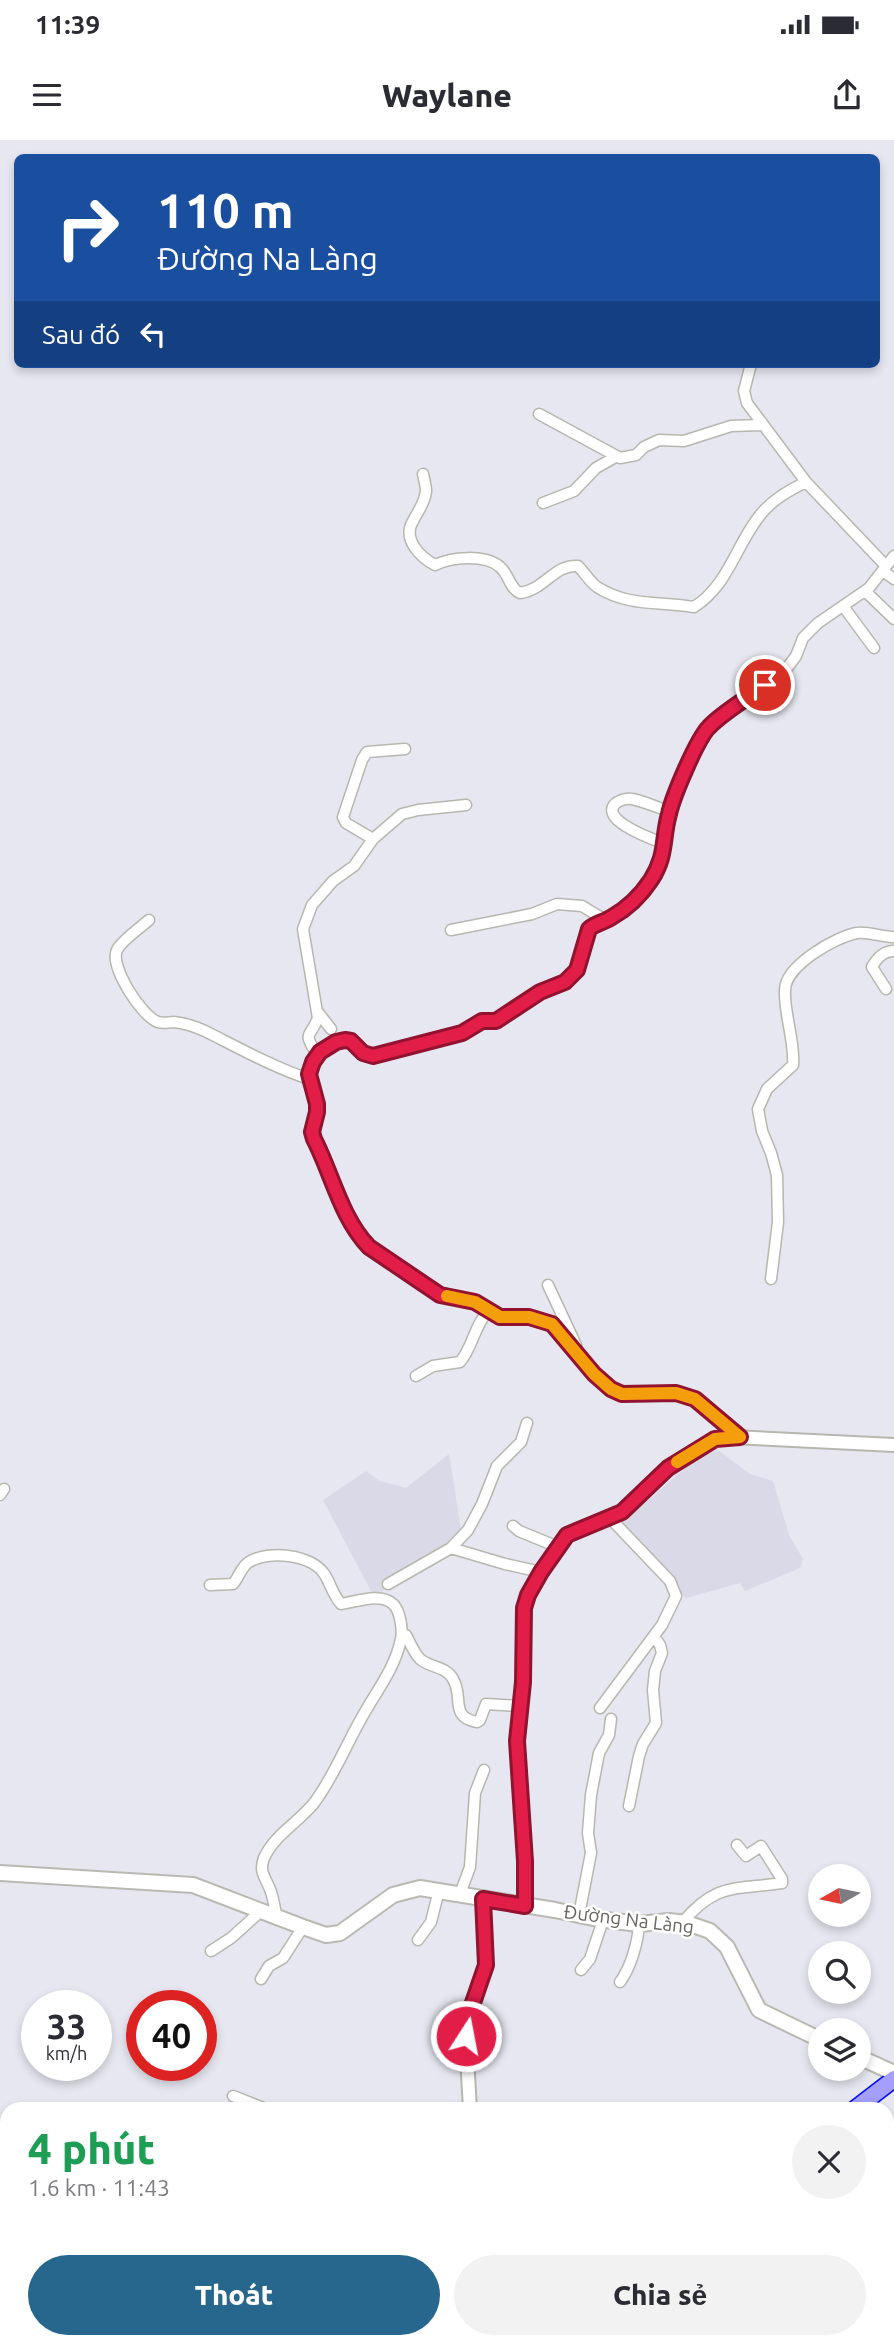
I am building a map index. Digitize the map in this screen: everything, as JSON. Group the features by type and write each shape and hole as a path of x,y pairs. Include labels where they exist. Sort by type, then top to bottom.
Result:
{"highway":[{"path":"864,2102 894,2079"}],"main road":[{"name":"Đường Na Làng","path":"0,1873 193,1885 277,1919 326,1935 336,1934 393,1895 413,1889 439,1890 603,1920 639,1924 660,1921 682,1923 710,1931 727,1947 759,2010 808,2034"},
{"path":"871,2062 894,2073"}],"street":[{"path":"750,368 744,391 747,403 761,425 806,482 894,579"},
{"path":"539,414 620,458 636,455 644,447 659,440 684,441 731,426 761,425"},
{"path":"543,503 573,491 596,468 617,456"},
{"path":"423,474 426,491 421,509 411,524 409,536 417,552 435,565 452,560 478,558 500,566 513,590 520,593 539,587 560,569 569,565 578,566 594,586 621,599 694,607 729,570 761,514 783,494 806,482"},
{"path":"740,1437 688,1396 652,1392 626,1395 611,1389 576,1355 552,1324 529,1317 500,1317 475,1302 443,1296 369,1247 359,1237 314,1139 312,1132 317,1104 309,1079 317,1055 336,1042 351,1041 363,1053 373,1056 384,1054 462,1033 482,1021 496,1021 540,992 565,982 577,970 589,929 611,918 635,900 651,880 665,844 670,811 696,747 708,727 784,672 796,656 803,638 818,623 865,591 894,556"},
{"path":"865,591 894,619"},
{"path":"843,606 874,648"},
{"path":"373,839 346,823 344,817 362,760 367,752 374,750 405,749"},
{"path":"665,844 647,838 615,819 612,813 617,802 631,799 670,811"},
{"path":"317,1055 308,1037 308,1032 317,1022 317,1011 304,938 305,920 312,905 333,881 354,866 373,839 402,814 466,805"},
{"path":"451,930 532,914 557,904 582,906 605,920"},
{"path":"149,920 117,950 116,957 122,978 139,1005 152,1018 157,1022 177,1022 199,1029 282,1070 309,1079"},
{"path":"771,1279 778,1222 777,1175 758,1110 767,1089 793,1065 785,982 803,962 843,938 859,932 894,937"},
{"path":"886,989 872,967 885,952 894,951"},
{"path":"317,1011 331,1029"},
{"path":"548,1285 577,1346 576,1355"},
{"path":"416,1376 433,1366 460,1362 479,1323 488,1311"},
{"path":"388,1584 451,1548 468,1530 497,1466 521,1442 527,1423"},
{"path":"525,1906 525,1861 517,1741 523,1682 524,1608 541,1572 567,1535 622,1512 668,1468 715,1439 740,1437 894,1445"},
{"path":"600,1707 663,1625 676,1596 675,1588 609,1517"},
{"path":"513,1526 558,1547"},
{"path":"451,1548 541,1572"},
{"path":"210,1585 233,1584 245,1565 262,1557 280,1556 303,1559 325,1574 331,1590 341,1604 383,1599 397,1608 402,1634 383,1684 316,1800 266,1854 262,1874 271,1892 277,1919"},
{"path":"402,1634 406,1635 421,1661 450,1673 457,1685 459,1710 465,1718 477,1722 480,1720 486,1704 520,1706"},
{"path":"629,1805 639,1756 656,1723 654,1680 662,1653 654,1636"},
{"path":"579,1915 591,1853 588,1833 591,1794 599,1753 609,1735 611,1718"},
{"path":"460,1894 470,1867 475,1799 484,1770"},
{"path":"682,1923 695,1908 724,1889 782,1883 761,1846 746,1856 737,1845"},
{"path":"418,1940 431,1922 439,1890"},
{"path":"470,2102 466,2023 486,1965 483,1899"},
{"path":"211,1951 231,1938 260,1912"},
{"path":"581,1969 590,1958 603,1920"},
{"path":"620,1982 630,1961 639,1924"},
{"path":"261,1979 270,1966 284,1958 303,1927"},
{"path":"233,2095 250,2102"}],"shaded area":[{"path":"718,1450 750,1474 773,1481 789,1535 803,1559 800,1568 745,1591 740,1583 686,1598 616,1521 632,1514 697,1458"},
{"path":"449,1454 462,1536 404,1581 373,1595 323,1500 366,1471 380,1481 406,1488"}],"slow traffic":[{"path":"447,1296 475,1302 500,1317 529,1317 552,1324 581,1361 611,1389 626,1395 652,1392 688,1396 740,1437 715,1439 677,1462"}],"route":[{"path":"466,2036 466,2023 487,1957 483,1899 525,1906 525,1861 517,1741 523,1682 524,1608 528,1595 567,1535 622,1512 668,1468 715,1439 740,1437 688,1396 652,1392 626,1395 611,1389 581,1361 552,1324 529,1317 500,1317 475,1302 440,1295 369,1247 359,1237 314,1139 312,1132 317,1104 309,1074 317,1055 336,1042 351,1041 363,1053 373,1056 384,1054 462,1033 482,1021 496,1021 540,992 565,982 577,970 589,929 611,918 635,900 651,880 665,844 668,815 696,747 708,727 765,685"}]}
